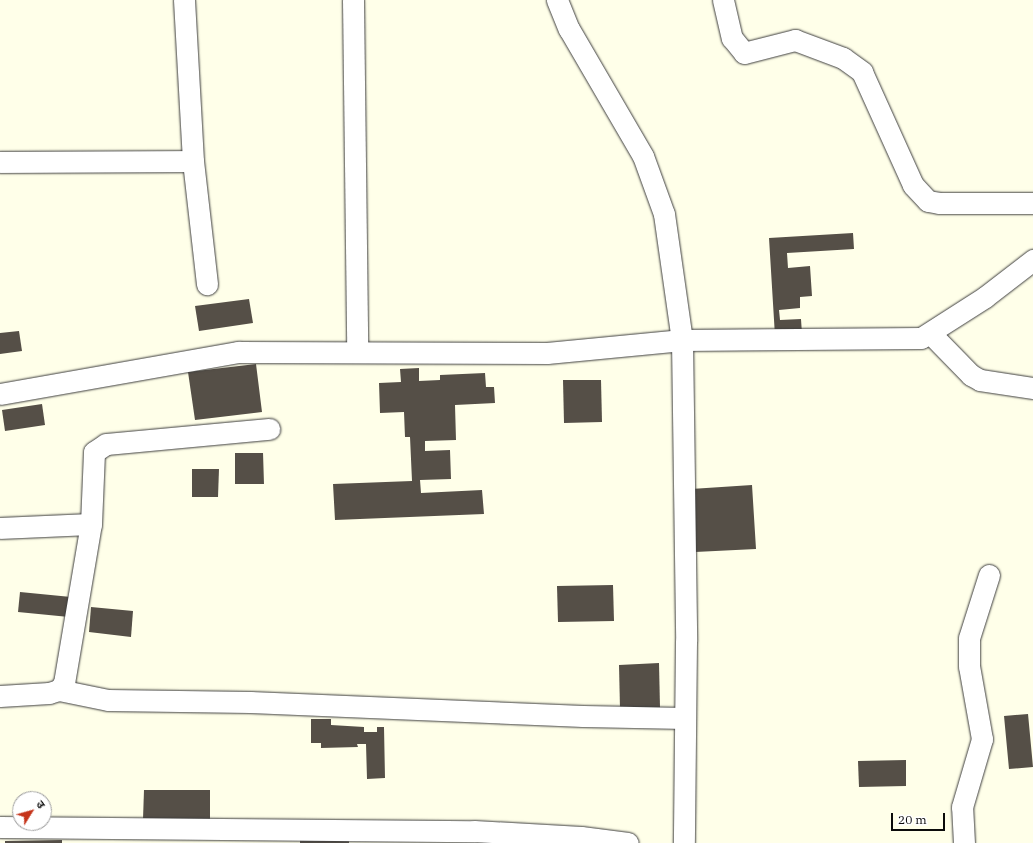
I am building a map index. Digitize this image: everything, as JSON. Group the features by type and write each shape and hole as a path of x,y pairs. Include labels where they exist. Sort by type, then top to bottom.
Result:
{"street":[{"path":"184,0 193,161 207,284"},
{"path":"353,0 357,351"},
{"path":"557,0 569,29 643,156 653,179 664,214 682,340 685,718 684,843"},
{"path":"723,0 732,38 744,53 795,40 843,58 862,72 913,185 928,201 1033,203"},
{"path":"0,162 193,161"},
{"path":"0,394 238,352 357,351 547,353 682,340 910,338 930,334 985,297 1033,260"},
{"path":"930,334 971,375 980,380 1033,388"},
{"path":"59,690 66,675 91,524 92,458 99,448 106,444 269,428"},
{"path":"0,528 91,524"},
{"path":"964,843 962,807 980,747 982,732 969,666 969,638 989,575"},
{"path":"0,696 59,690 108,700 266,702 582,716 685,718"},
{"path":"0,827 474,831 581,836 628,843"}],"building":[{"path":"853,233 854,249 787,253 788,268 810,266 812,296 800,297 800,308 779,310 780,320 801,319 802,334 775,336 769,238"},
{"path":"249,299 253,323 199,331 195,306"},
{"path":"19,331 22,351 0,354 0,333"},
{"path":"256,364 262,412 195,420 188,372"},
{"path":"419,368 419,381 440,380 440,375 485,373 486,387 494,387 495,403 455,405 456,440 425,441 425,451 450,450 451,479 420,480 421,493 482,490 484,514 335,520 333,484 412,481 410,437 405,437 404,412 380,413 379,383 401,382 400,369"},
{"path":"563,380 601,380 602,422 564,423"},
{"path":"42,404 45,425 5,431 2,410"},
{"path":"235,453 263,453 264,484 235,484"},
{"path":"192,469 219,469 218,497 192,497"},
{"path":"752,485 756,549 695,552 691,489"},
{"path":"613,585 614,621 558,622 557,586"},
{"path":"20,592 71,597 69,617 18,612"},
{"path":"91,607 133,611 131,637 89,632"},
{"path":"659,663 660,708 620,709 619,665"},
{"path":"1028,714 1033,767 1009,769 1004,716"},
{"path":"311,719 331,719 331,725 364,727 364,732 377,732 377,727 384,727 385,778 367,779 366,744 357,744 358,747 321,748 321,743 311,743"},
{"path":"906,760 906,786 859,787 858,761"},
{"path":"144,790 210,790 210,819 143,819"},
{"path":"62,840 62,843 5,843 5,841"},
{"path":"300,840 349,841 349,843 300,843"}]}
